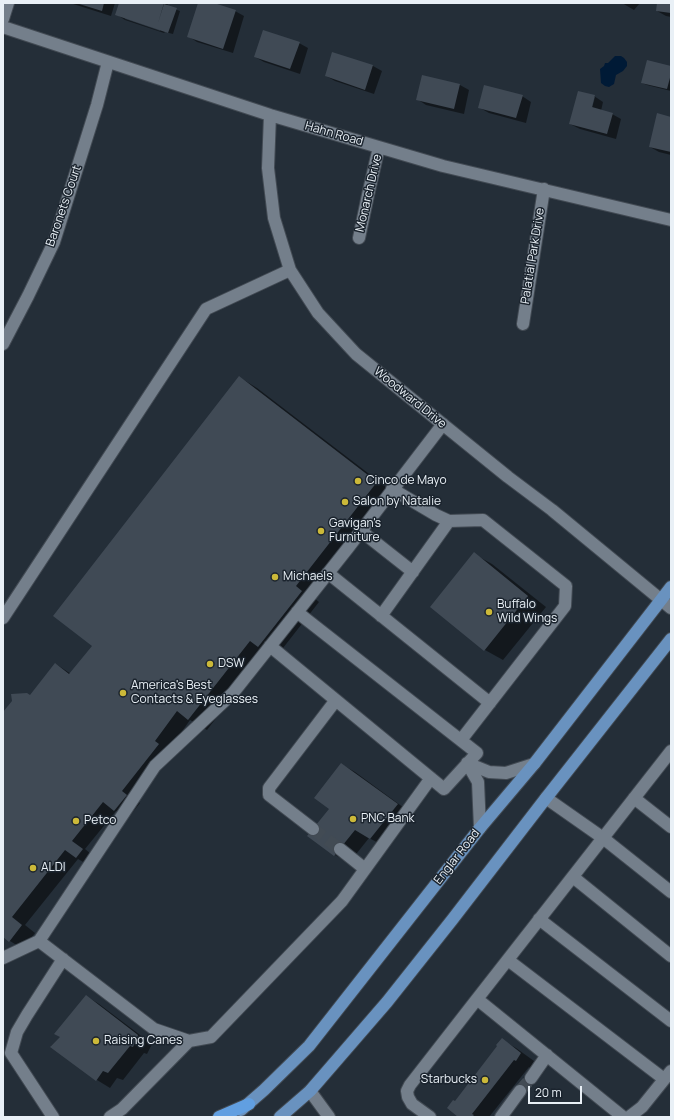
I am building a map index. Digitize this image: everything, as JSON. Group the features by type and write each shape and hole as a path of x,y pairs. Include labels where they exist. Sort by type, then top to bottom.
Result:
{"highway":[{"path":"219,1117 249,1104"}],"main road":[{"name":"Englar Road","path":"232,1117 249,1104 309,1046 480,828 534,764 671,587"},
{"path":"280,1117 310,1091 387,1002 671,638"}],"street":[{"path":"3,19 8,3"},
{"name":"Hahn Road","path":"3,27 270,115 443,166 671,220"},
{"name":"Baronets Court","path":"3,344 54,242 98,105 108,62"},
{"name":"Woodward Drive","path":"270,115 268,168 274,218 290,270 318,313 356,354 508,477 552,510 671,608"},
{"name":"Monarch Drive","path":"359,238 379,147"},
{"name":"Palatial Park Drive","path":"523,324 544,189"},
{"path":"3,618 206,309 290,270"},
{"path":"3,958 39,941 155,766 233,693 361,531 443,424"},
{"path":"392,489 436,515 450,521 483,520 566,586 565,606 461,740"},
{"path":"382,616 450,521"},
{"path":"361,531 413,572"},
{"path":"328,573 490,703"},
{"path":"270,646 444,789 477,753 297,612"},
{"path":"313,829 269,794 269,788 336,700"},
{"path":"430,1117 412,1104 408,1097 407,1091 410,1085 671,751"},
{"path":"467,763 489,772 506,773 534,764"},
{"path":"467,763 478,782 480,828"},
{"path":"39,941 154,1029 189,1041 211,1038 342,901 431,778"},
{"path":"546,798 603,838 671,892"},
{"path":"634,798 671,827"},
{"path":"340,849 365,869"},
{"path":"573,877 671,956"},
{"path":"539,920 671,1022"},
{"path":"52,1117 11,1053 17,1032 63,959"},
{"path":"508,960 667,1075 642,1107 629,1117"},
{"path":"478,999 623,1117"},
{"path":"110,1117 122,1109 189,1041"},
{"path":"530,1078 547,1055"},
{"path":"310,1091 329,1117"},
{"path":"501,1117 520,1091"}],"water":[{"path":"615,56 621,56 624,58 627,62 627,66 623,71 616,75 614,84 609,87 605,86 601,83 600,69 605,63 608,63"}],"building":[{"path":"76,3 104,3 102,11"},
{"path":"119,3 164,3 158,23 164,4 177,8 168,33 115,15"},
{"path":"198,3 214,3 236,10 223,49 187,37"},
{"path":"657,3 671,3 671,13 656,11"},
{"path":"263,30 300,42 290,69 254,57"},
{"path":"332,52 373,65 365,90 325,76"},
{"path":"647,60 671,66 671,74 667,89 641,83"},
{"path":"422,75 460,84 454,109 416,100"},
{"path":"484,85 523,95 516,118 478,108"},
{"path":"578,91 595,95 592,107 613,113 607,134 569,124"},
{"path":"657,113 671,117 671,152 649,147"},
{"path":"239,376 377,482 296,586 302,591 258,647 250,641 188,720 177,711 155,741 159,744 122,791 127,795 114,811 103,802 72,841 83,849 76,858 65,850 12,917 22,925 9,942 3,937 3,712 12,701 11,694 27,693 30,695 55,663 69,674 92,646 53,616"},
{"path":"474,552 528,596 484,651 430,607"},
{"name":"PNC Bank","path":"341,763 398,804 370,839 355,830 334,856 307,836 329,809 314,798"},
{"name":"Raising Canes","path":"86,995 138,1035 133,1047 130,1046 108,1073 103,1071 96,1081 50,1047 60,1037 54,1034"},
{"name":"Starbucks","path":"502,1038 521,1053 472,1114 474,1115 472,1117 458,1117 447,1108 453,1100 455,1101"}],"tunnel":[{"path":"313,829 340,849"},
{"path":"520,1091 531,1078"}],"place":[{"name":"Cinco de Mayo","path":"358,481"},
{"name":"Salon by Natalie","path":"345,502"},
{"name":"Gavigan's Furniture","path":"321,531"},
{"name":"Michaels","path":"275,577"},
{"name":"Buffalo Wild Wings","path":"489,612"},
{"name":"DSW","path":"210,664"},
{"name":"America's Best Contacts & Eyeglasses","path":"123,693"},
{"name":"PNC Bank","path":"353,819"},
{"name":"Petco","path":"76,821"},
{"name":"ALDI","path":"33,868"},
{"name":"Raising Canes","path":"96,1041"},
{"name":"Starbucks","path":"485,1080"}]}
